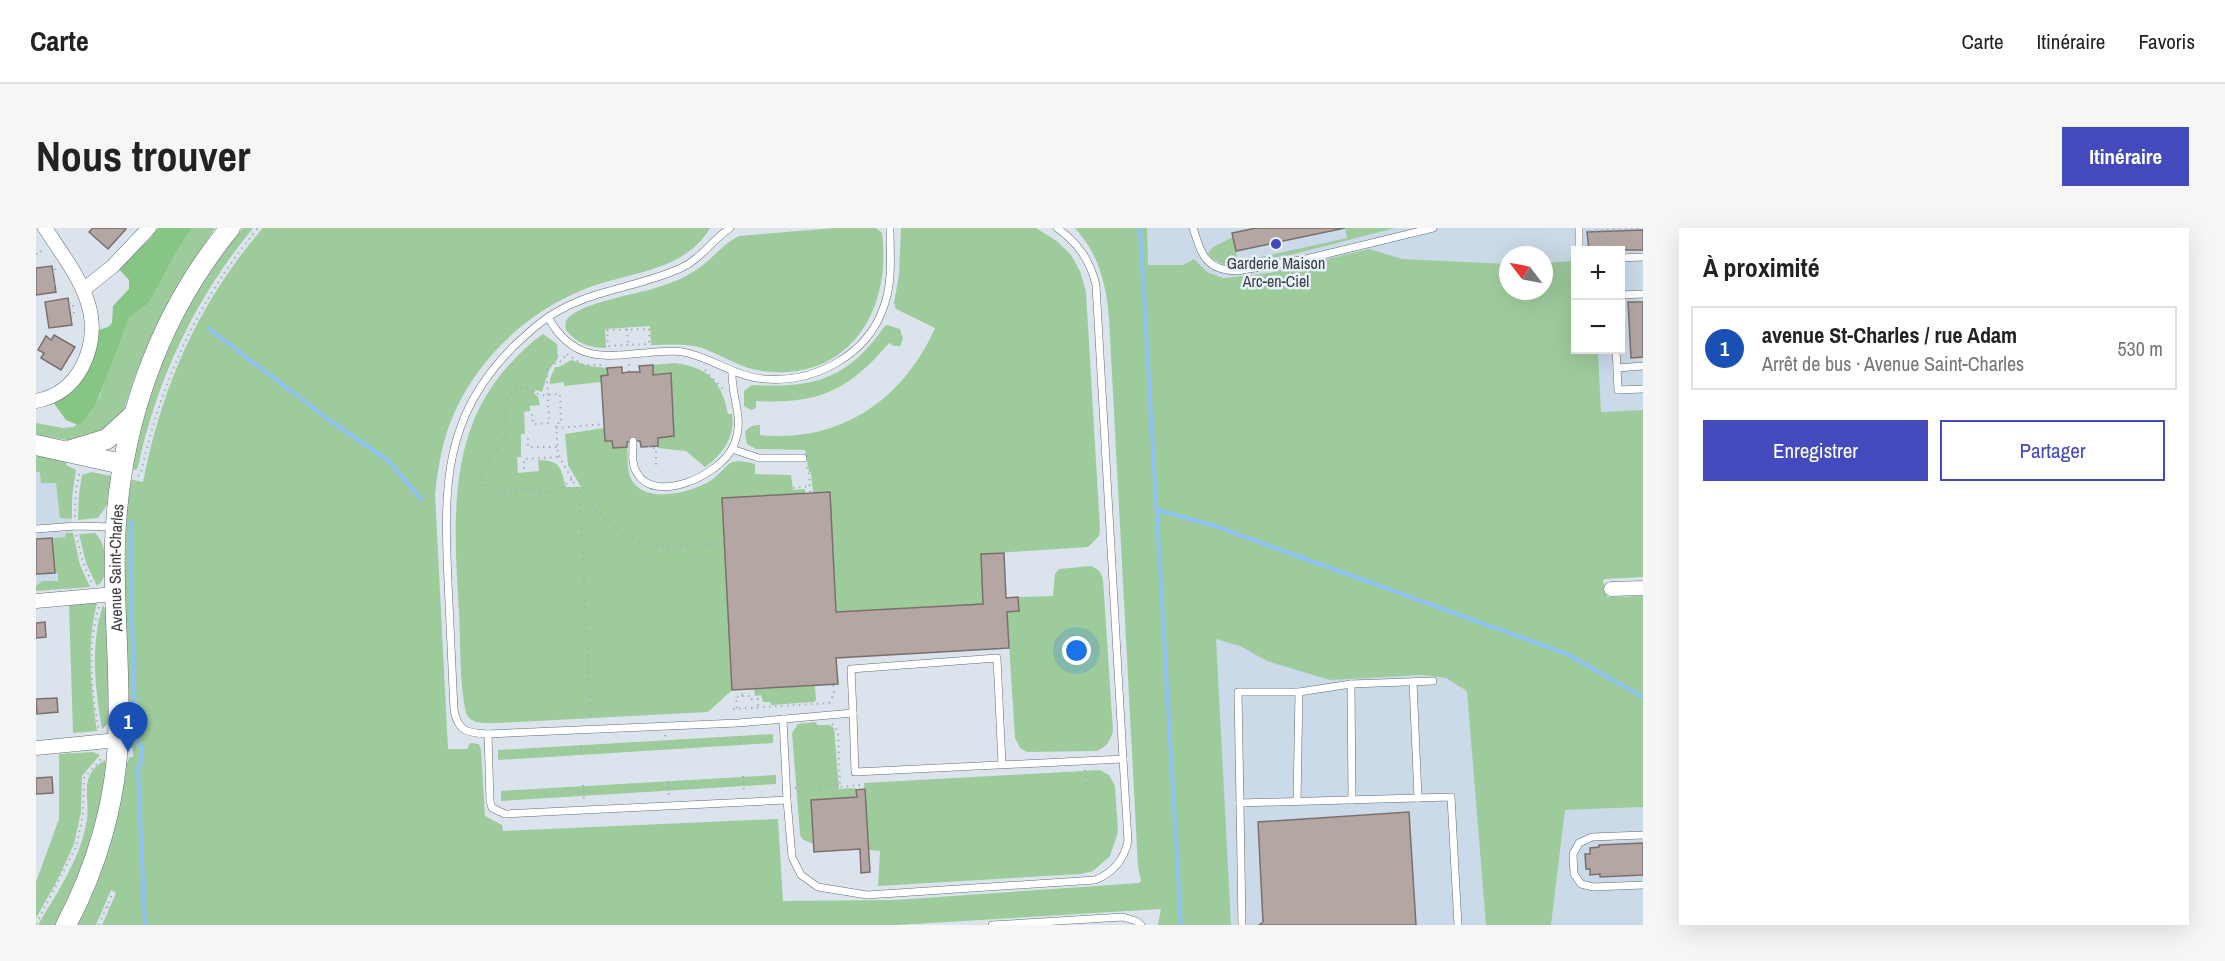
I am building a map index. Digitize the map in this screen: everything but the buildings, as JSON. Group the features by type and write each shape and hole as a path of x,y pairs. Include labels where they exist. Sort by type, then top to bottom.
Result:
{"street":[{"path":"36,401 63,391 74,380 92,342 89,304 83,290 45,228"},
{"path":"83,290 113,266 149,228"},
{"name":"Avenue Saint-Charles","path":"66,925 88,876 102,834 113,784 118,740 107,599 116,527 128,470 133,416 148,372 172,316 206,259 230,228"},
{"path":"65,452 107,439 133,416"},
{"path":"36,445 128,470"},
{"path":"1611,589 1643,588"},
{"path":"36,601 107,599"},
{"path":"36,748 118,740"}],"lane":[{"path":"548,317 562,339 582,352 603,356 681,351 732,371 764,379 816,374 848,357 873,328 885,305 889,280 890,228"},
{"path":"783,718 792,857 801,875 818,887 867,895 1095,880 1114,869 1126,850 1128,841 1096,285 1087,258 1078,245 1057,228"},
{"path":"1192,228 1201,254 1209,264 1227,271 1306,260 1433,228"},
{"path":"727,229 698,257 680,268 658,277 584,298 548,317 508,353 479,388 460,429 448,477 446,521 454,710 460,726 467,732 488,734 738,723 852,713"},
{"path":"1580,246 1582,229"},
{"path":"1625,258 1643,257"},
{"path":"1625,295 1643,294"},
{"path":"1616,354 1618,390 1643,389"},
{"path":"1617,368 1643,366"},
{"path":"633,441 633,465 646,483 659,486 678,484 705,476 716,469 732,450 738,431 739,419 731,381 732,371"},
{"path":"732,450 759,458 803,458"},
{"path":"36,529 75,526 116,527"},
{"path":"1002,764 997,658 851,669 855,772 1123,759"},
{"path":"1242,925 1238,692 1299,692 1351,684 1433,681"},
{"path":"1413,682 1418,798"},
{"path":"1351,684 1352,800"},
{"path":"1297,801 1299,692"},
{"path":"488,734 490,801 492,808 506,814 787,800"},
{"path":"1240,803 1451,796 1458,925"},
{"path":"1643,835 1585,839 1575,848 1573,866 1576,880 1587,886 1643,885"},
{"path":"992,925 1124,917 1141,925"}],"path":[{"path":"128,470 141,473 156,411 184,341 224,272 258,228"},
{"path":"1582,229 1606,231 1640,229"},
{"path":"36,254 41,253 40,249"},
{"path":"53,273 56,273 55,268"},
{"path":"54,283 58,288"},
{"path":"69,304 73,303 73,308"},
{"path":"71,317 74,316 74,312"},
{"path":"649,328 649,344 608,346 607,330 627,329 649,328"},
{"path":"627,329 628,345"},
{"path":"549,423 548,368 550,364 562,360 567,354 583,364 610,365"},
{"path":"629,372 629,364 635,363"},
{"path":"702,367 726,393"},
{"path":"532,414 533,424 561,423 560,394 541,395 528,388 520,387 510,394 504,411 506,433 502,443 483,466 480,473 481,480 489,491 495,494 508,494 518,489 550,494 572,479"},
{"path":"556,423 557,447 560,457 579,492 628,536 645,544 666,546 724,543"},
{"path":"556,428 604,424"},
{"path":"528,438 528,447 557,447"},
{"path":"649,446 649,448 656,448 656,467"},
{"path":"524,469 524,459 560,457"},
{"path":"75,520 76,490 81,467"},
{"path":"809,472 810,493"},
{"path":"793,488 810,486"},
{"path":"579,492 591,716"},
{"path":"580,507 589,502"},
{"name":"Avenue Saint-Charles","path":"76,533 83,562 94,586"},
{"name":"Avenue Saint-Charles","path":"99,730 92,658 94,626 107,599"},
{"path":"758,708 758,699 751,699 751,696 736,697 735,709 758,708 829,703 834,694 833,685"},
{"path":"742,690 742,696"},
{"path":"826,723 831,723 838,730 840,787 859,785 860,790"},
{"path":"739,736 740,744"},
{"path":"666,741 667,750"},
{"path":"581,746 581,754"},
{"path":"36,924 76,848 82,821 84,778 102,756"},
{"path":"1086,772 1088,797"},
{"path":"742,776 743,786"},
{"path":"668,781 669,790"},
{"path":"798,788 840,784"},
{"path":"583,785 584,795"},
{"path":"99,925 113,892"},
{"path":"107,907 126,906 126,901"}],"shaded area":[{"path":"1145,228 1643,228 1643,410 1601,412 1598,354 1625,354 1625,246 1571,246 1571,267 1570,261 1553,262 1553,246 1499,246 1499,265 1269,273 1149,283"},
{"path":"36,452 62,466 76,470 71,513 74,546 90,587 36,591"},
{"path":"1179,524 1471,627 1488,925 1231,925 1229,891"},
{"path":"1643,807 1643,925 1551,925 1565,810"}],"green space":[{"path":"158,228 192,228 149,303 129,318 96,404 86,419 78,425 66,420 53,402 89,361 99,330 112,323 113,306 129,289 129,280 118,268 150,239"},
{"path":"192,228 215,228 185,274 158,325 137,371 122,415 106,432 73,441 36,435 36,423 63,428 73,427 86,419 100,396 107,372 129,318 149,303"},
{"path":"243,228 253,228 232,255 196,311 167,371 146,434 138,467 136,470 130,469 147,402 174,333 199,288"},
{"path":"263,228 710,228 689,252 675,260 574,293 528,321 489,358 473,379 460,402 444,443 435,493 448,749 467,749 470,743 479,744 485,816 502,825 503,831 778,819 783,901 895,900 1139,883 1141,881 1138,867 1109,318 1106,293 1096,259 1075,228 1147,228 1148,265 1183,265 1194,259 1207,272 1223,278 1269,273 1369,249 1402,259 1499,264 1499,300 1553,300 1553,262 1571,261 1571,354 1598,354 1601,412 1643,410 1643,577 1603,581 1607,597 1643,596 1643,807 1565,810 1551,925 1486,925 1467,691 1446,678 1421,675 1330,680 1267,661 1240,646 1216,639 1231,925 1158,925 1161,909 896,925 102,925 116,893 111,890 96,925 75,925 125,761 128,762 129,757 133,757 133,748 127,747 125,646 129,479 143,482 172,379 201,316 240,257"},
{"path":"836,228 876,228 882,233 883,262 880,289 871,314 858,336 840,353 818,365 792,371 762,371 696,346 651,345 650,326 605,329 606,348 584,344 566,330 567,320 576,312 682,278 699,268 739,236"},
{"path":"901,228 1036,228 1058,242 1071,255 1080,271 1086,292 1099,536 1088,547 981,554 983,604 836,612 830,492 813,493 811,472 809,472 805,450 756,449 747,444 745,432 752,426 760,425 760,435 789,436 817,432 842,424 866,412 887,396 922,354 935,328 896,309 894,303 899,275"},
{"path":"1345,228 1395,228 1237,266 1222,264 1211,258 1208,253 1213,247 1233,237 1238,262 1347,238"},
{"path":"887,325 900,329 903,339 900,346 889,343 860,373 846,383 815,397 798,400 756,401 756,408 751,410 744,406 744,391 752,385 794,385 811,382 842,369 856,359"},
{"path":"543,334 557,344 558,358 549,370 542,392 536,390 534,393 540,405 530,406 530,411 524,412 525,434 521,434 521,457 517,457 518,473 539,471 538,460 551,462 561,469 566,487 581,487 568,465 565,434 604,428 605,441 612,441 613,448 627,447 630,476 644,491 667,494 691,490 710,481 732,462 737,461 755,464 755,474 791,475 793,490 805,489 805,494 722,498 732,690 708,712 487,723 471,720 466,713 461,676 456,548 458,482 464,451 474,420 489,392 513,361"},
{"path":"571,360 589,366 607,368 608,375 601,376 601,382 564,386 564,382 550,384 555,367"},
{"path":"675,363 696,368 712,378 722,393 728,414 732,414 730,437 717,457 705,467 686,451 658,448 658,438 674,436 671,373 653,375 653,365"},
{"path":"36,452 67,460 66,465 76,470 72,495 72,519 60,518 56,483 41,483 40,472 36,472"},
{"path":"91,472 112,476 107,505 98,518 78,520 82,475"},
{"path":"66,533 73,533 80,565 90,587 36,591 36,586 42,581 58,581 58,573 55,573 52,538 65,537"},
{"path":"95,533 102,544 106,560 104,575 97,586 86,563 79,534"},
{"path":"1090,566 1099,571 1103,580 1112,735 1108,743 1097,751 1027,752 1020,748 1015,738 1007,612 1018,597 1053,596 1055,574 1059,569"},
{"path":"97,603 92,635 91,682 97,731 73,733 69,605"},
{"path":"103,605 106,611 110,715 109,723 102,729 97,698 95,651"},
{"path":"815,686 816,700 814,702 771,705 770,702 763,702 761,695 755,696 754,689"},
{"path":"816,722 817,725 829,725 834,728 839,789 856,788 857,797 811,800 813,844 802,839 800,834 792,733 798,724"},
{"path":"773,734 773,743 498,760 498,750"},
{"path":"93,752 100,755 82,776 81,812 74,844 36,918 36,882 59,819 59,754"},
{"path":"105,760 102,801 77,882 57,925 38,925 68,874 80,847 87,819 88,779 91,772"},
{"path":"1100,770 1109,775 1115,786 1118,832 1110,856 1093,871 1081,874 878,886 880,851 869,850 864,783"},
{"path":"776,775 776,784 501,801 501,791"}],"waterway":[{"path":"1140,228 1181,925"},
{"path":"209,329 332,422 389,461 421,499"},
{"path":"1157,510 1215,526 1567,654 1643,697"},
{"path":"131,522 135,739 141,746 138,770 145,925"}],"place":[{"name":"Garderie Maison Arc-en-Ciel","path":"1276,244"},
{"name":"avenue St-Charles / rue Adam","path":"128,752"}]}
